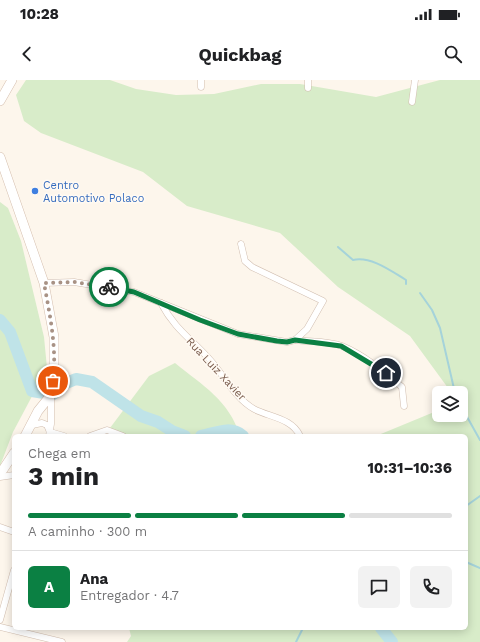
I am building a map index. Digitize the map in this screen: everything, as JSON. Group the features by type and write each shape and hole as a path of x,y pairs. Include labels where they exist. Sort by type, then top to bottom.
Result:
{"main road":[{"path":"0,101 12,80"},
{"path":"0,157 44,283 55,349 51,395 38,412 26,434"},
{"path":"0,475 12,456"}],"street":[{"path":"308,80 308,88"},
{"path":"412,102 414,80"},
{"path":"241,244 245,261 252,267 324,301 308,330 295,340"},
{"path":"44,283 59,281 97,285 134,292 200,320 238,334 277,341 287,342 295,340 341,346 359,355 386,373 402,387 404,406"},
{"name":"Rua Luiz Xavier","path":"161,303 170,320 209,360 242,399 253,409 292,425 299,434"},
{"path":"49,434 51,395"},
{"path":"32,425 42,423 47,425 49,434"},
{"path":"96,434 107,430 118,434"},
{"path":"0,475 12,475"},
{"path":"0,527 12,531"},
{"path":"0,620 12,584"},
{"path":"0,627 12,630"},
{"path":"12,630 62,642"}],"green space":[{"path":"26,80 110,80 136,89 176,95 214,94 261,84 300,84 376,97 440,80 480,80 480,642 127,642 131,636 130,630 468,630 468,434 381,434 432,413 432,422 468,422 468,386 447,386 410,336 338,287 280,233 187,206 143,172 41,133 24,121 16,95"},
{"path":"0,202 8,208 21,241 44,337 47,368 12,434 0,466"},
{"path":"175,363 222,403 235,423 239,434 108,434 110,428 149,376"}],"waterway":[{"path":"338,247 353,260 367,260 381,265 406,280 406,284"},
{"path":"420,293 432,310 440,328 453,386"},
{"path":"0,320 10,332 32,391 44,393"},
{"path":"53,394 64,384 76,379 92,382 141,416 158,422 180,434"},
{"path":"468,419 480,440"},
{"path":"209,434 228,430 240,434"},
{"path":"468,505 480,496"},
{"path":"468,563 480,568"},
{"path":"296,642 302,630"},
{"path":"383,630 392,642"}],"way so far":[{"path":"53,381 55,349 54,337 44,283 59,281 109,287"}],"place":[{"name":"Centro Automotivo Polaco","path":"35,191"}],"route":[{"path":"109,287 134,292 200,320 238,334 277,341 287,342 295,340 341,346 359,355 386,373"}]}
